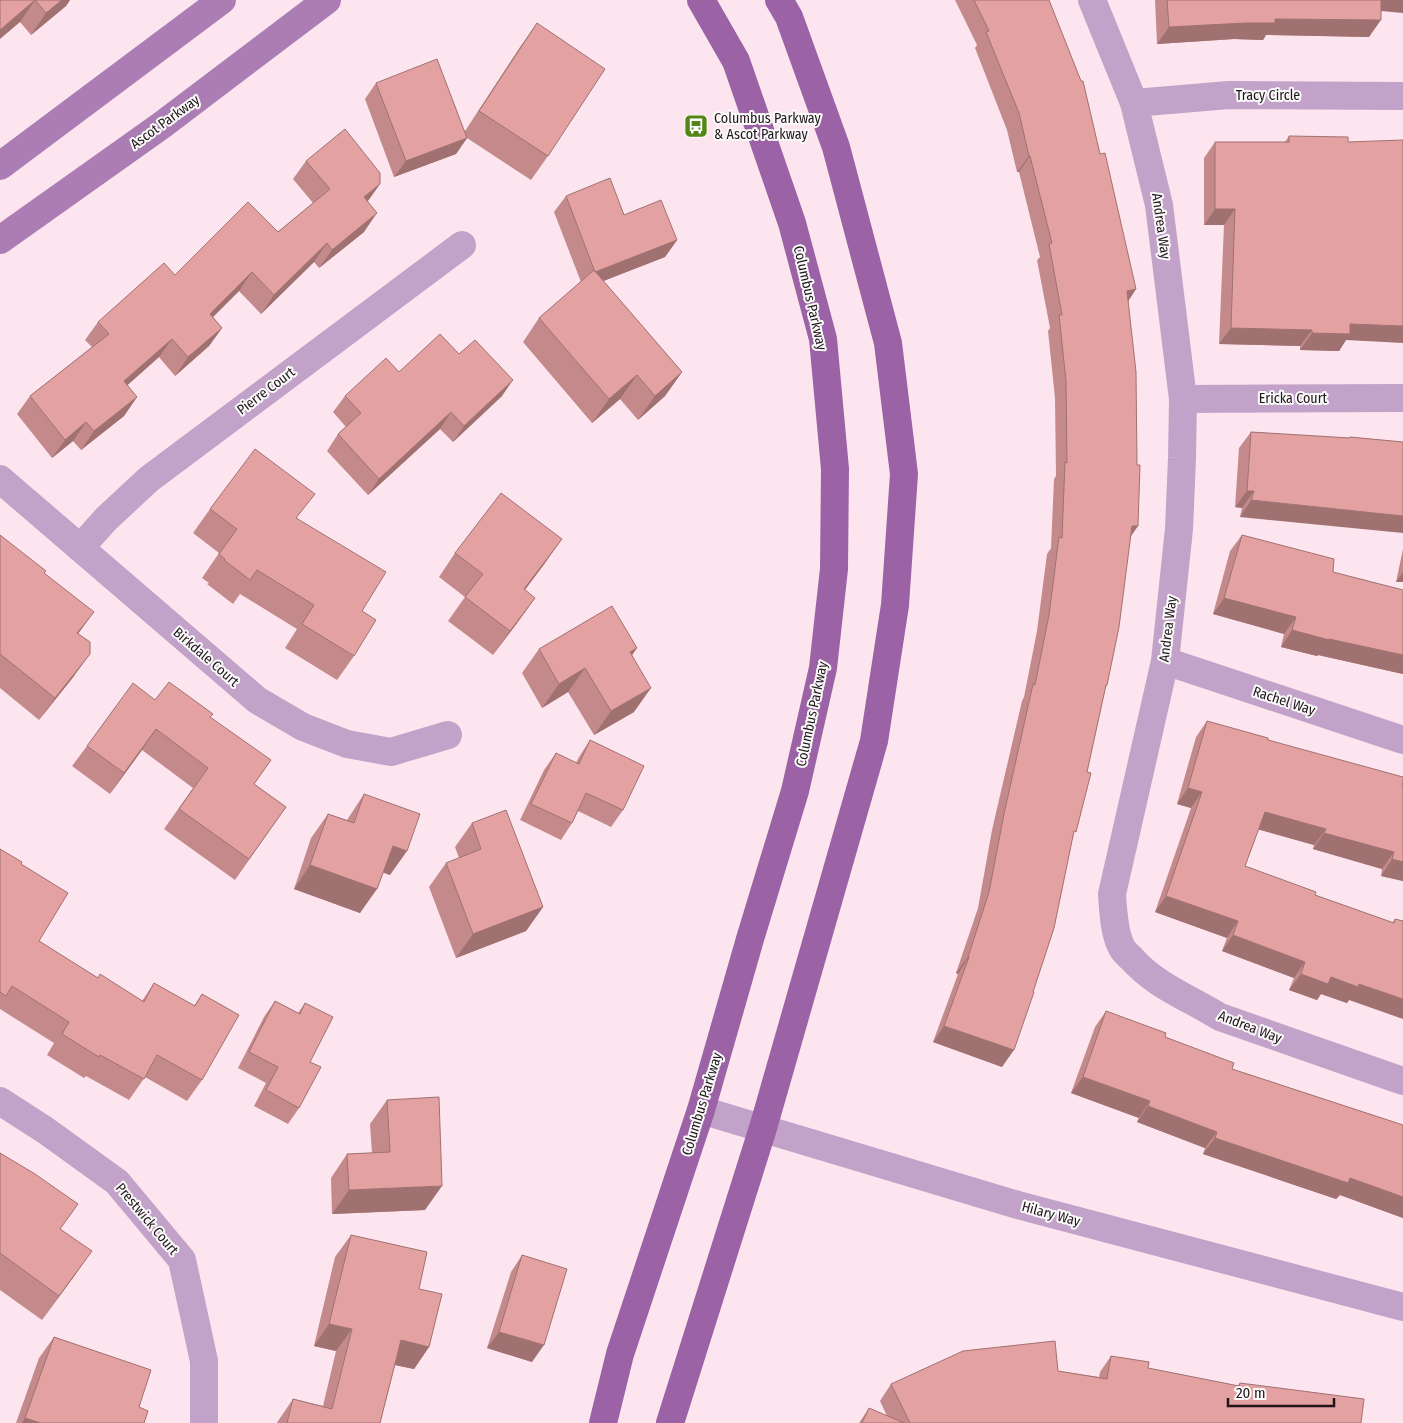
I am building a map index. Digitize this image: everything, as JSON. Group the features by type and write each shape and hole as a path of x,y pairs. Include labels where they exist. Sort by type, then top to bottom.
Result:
{"main road":[{"path":"0,166 222,0"},
{"name":"Ascot Parkway","path":"0,240 162,125 327,0"},
{"name":"Columbus Parkway","path":"603,1423 620,1354 701,1110 795,791 823,668 834,568 835,469 823,339 792,223 736,61 701,0"},
{"path":"670,1423 763,1128 874,741 896,605 904,474 888,343 836,147 789,18 779,0"}],"street":[{"name":"Andrea Way","path":"1092,0 1134,103 1160,205 1183,399 1179,529 1165,661 1112,894 1114,920 1121,946 1142,970 1159,984 1220,1017 1403,1081"},
{"name":"Tracy Circle","path":"1134,103 1229,95 1403,96"},
{"name":"Pierre Court","path":"80,548 106,519 149,479 462,245"},
{"name":"Ericka Court","path":"1183,399 1403,398"},
{"name":"Birkdale Court","path":"0,479 257,700 303,726 347,744 391,752 448,735"},
{"name":"Rachel Way","path":"1165,661 1403,740"},
{"name":"Prestwick Court","path":"0,1101 45,1130 117,1182 182,1260 204,1361 204,1423"},
{"name":"Hilary Way","path":"701,1110 1018,1205 1403,1307"}],"building":[{"path":"0,0 35,0 0,30"},
{"path":"35,0 62,0 46,13"},
{"path":"974,0 1049,0 1081,81 1083,81 1100,154 1105,153 1136,289 1127,291 1136,372 1137,465 1140,465 1138,526 1132,526 1119,627 1087,772 1091,773 1076,832 1074,831 1054,928 1014,1050 944,1026 969,957 989,892 1004,814 1033,684 1035,685 1049,615 1059,537 1062,538 1065,462 1067,463 1066,381 1059,315 1062,315 1049,244 1052,243 1019,113 986,32 989,31"},
{"path":"1167,0 1381,0 1381,20 1275,19 1275,23 1169,27"},
{"path":"537,23 605,69 548,156 479,111"},
{"path":"437,59 467,138 406,161 376,83"},
{"path":"345,129 380,173 380,184 364,197 377,213 332,250 327,243 274,295 252,272 210,314 222,328 188,357 172,339 124,381 137,397 94,431 86,422 65,440 30,396 109,334 98,322 164,263 175,275 248,202 278,232 330,189 306,161"},
{"path":"1289,136 1348,137 1348,142 1403,140 1403,326 1350,324 1350,334 1312,333 1312,330 1231,328 1235,209 1215,209 1215,142 1289,142"},
{"path":"610,178 624,215 661,200 677,240 595,272 566,196"},
{"path":"594,270 682,372 655,396 637,375 609,399 539,318"},
{"path":"440,334 459,354 475,340 513,380 464,426 451,412 379,479 338,434 361,413 345,396 386,358 399,372"},
{"path":"1251,432 1350,437 1403,442 1403,516 1251,500 1254,491 1247,491"},
{"path":"255,449 315,494 296,518 386,572 362,611 376,620 354,656 302,624 314,605 257,570 250,580 219,554 237,529 210,509"},
{"path":"501,493 562,539 524,589 535,598 510,631 465,597 483,574 455,553"},
{"path":"0,535 46,571 44,573 94,612 77,633 90,642 90,654 55,698 0,654"},
{"path":"1242,535 1334,559 1333,572 1403,590 1403,655 1329,640 1292,630 1296,617 1224,598"},
{"path":"612,606 637,648 630,652 651,688 611,711 585,668 559,684 539,649"},
{"path":"169,682 213,714 210,717 271,760 254,784 286,807 249,859 179,809 208,768 156,729 124,773 87,746 133,683 155,700"},
{"path":"1207,721 1268,738 1268,740 1403,777 1403,862 1392,859 1394,852 1324,833 1326,829 1265,812 1245,866 1316,892 1315,895 1394,923 1395,919 1403,921 1403,999 1359,984 1358,987 1331,977 1328,984 1301,974 1305,962 1233,935 1238,921 1166,896 1202,792 1188,788"},
{"path":"590,740 644,766 623,810 586,793 572,823 531,804 556,753 579,764"},
{"path":"364,794 420,814 407,851 393,846 377,889 310,865 328,814 354,823"},
{"path":"506,810 543,907 473,934 446,863 481,849 472,823"},
{"path":"0,849 68,893 39,941 98,978 100,974 144,1002 154,983 195,1006 202,994 239,1015 202,1080 157,1055 144,1079 100,1055 99,1057 62,1034 69,1022 12,986 6,996 0,992"},
{"path":"275,1001 300,1014 305,1003 333,1017 310,1062 321,1067 299,1108 266,1090 278,1067 249,1052"},
{"path":"1106,1011 1166,1033 1165,1037 1234,1063 1232,1069 1403,1125 1403,1197 1350,1178 1348,1183 1215,1138 1217,1132 1148,1106 1150,1101 1083,1077"},
{"path":"439,1097 442,1186 349,1190 347,1154 390,1152 387,1100"},
{"path":"0,1153 35,1174 78,1204 60,1229 92,1251 59,1296 0,1253"},
{"path":"351,1235 427,1252 419,1289 442,1294 429,1347 401,1340 380,1423 287,1423 293,1399 332,1409 352,1329 329,1324"},
{"path":"522,1255 567,1269 544,1345 499,1332"},
{"path":"54,1337 151,1370 139,1407 148,1411 144,1423 41,1423 25,1418"},
{"path":"1055,1341 1058,1371 1107,1379 1111,1356 1149,1362 1148,1368 1239,1386 1240,1383 1364,1399 1361,1423 910,1423 891,1384 963,1351"},
{"path":"869,1408 904,1423 862,1423"}],"place":[{"name":"Columbus Parkway & Ascot Parkway","path":"696,126"}]}
